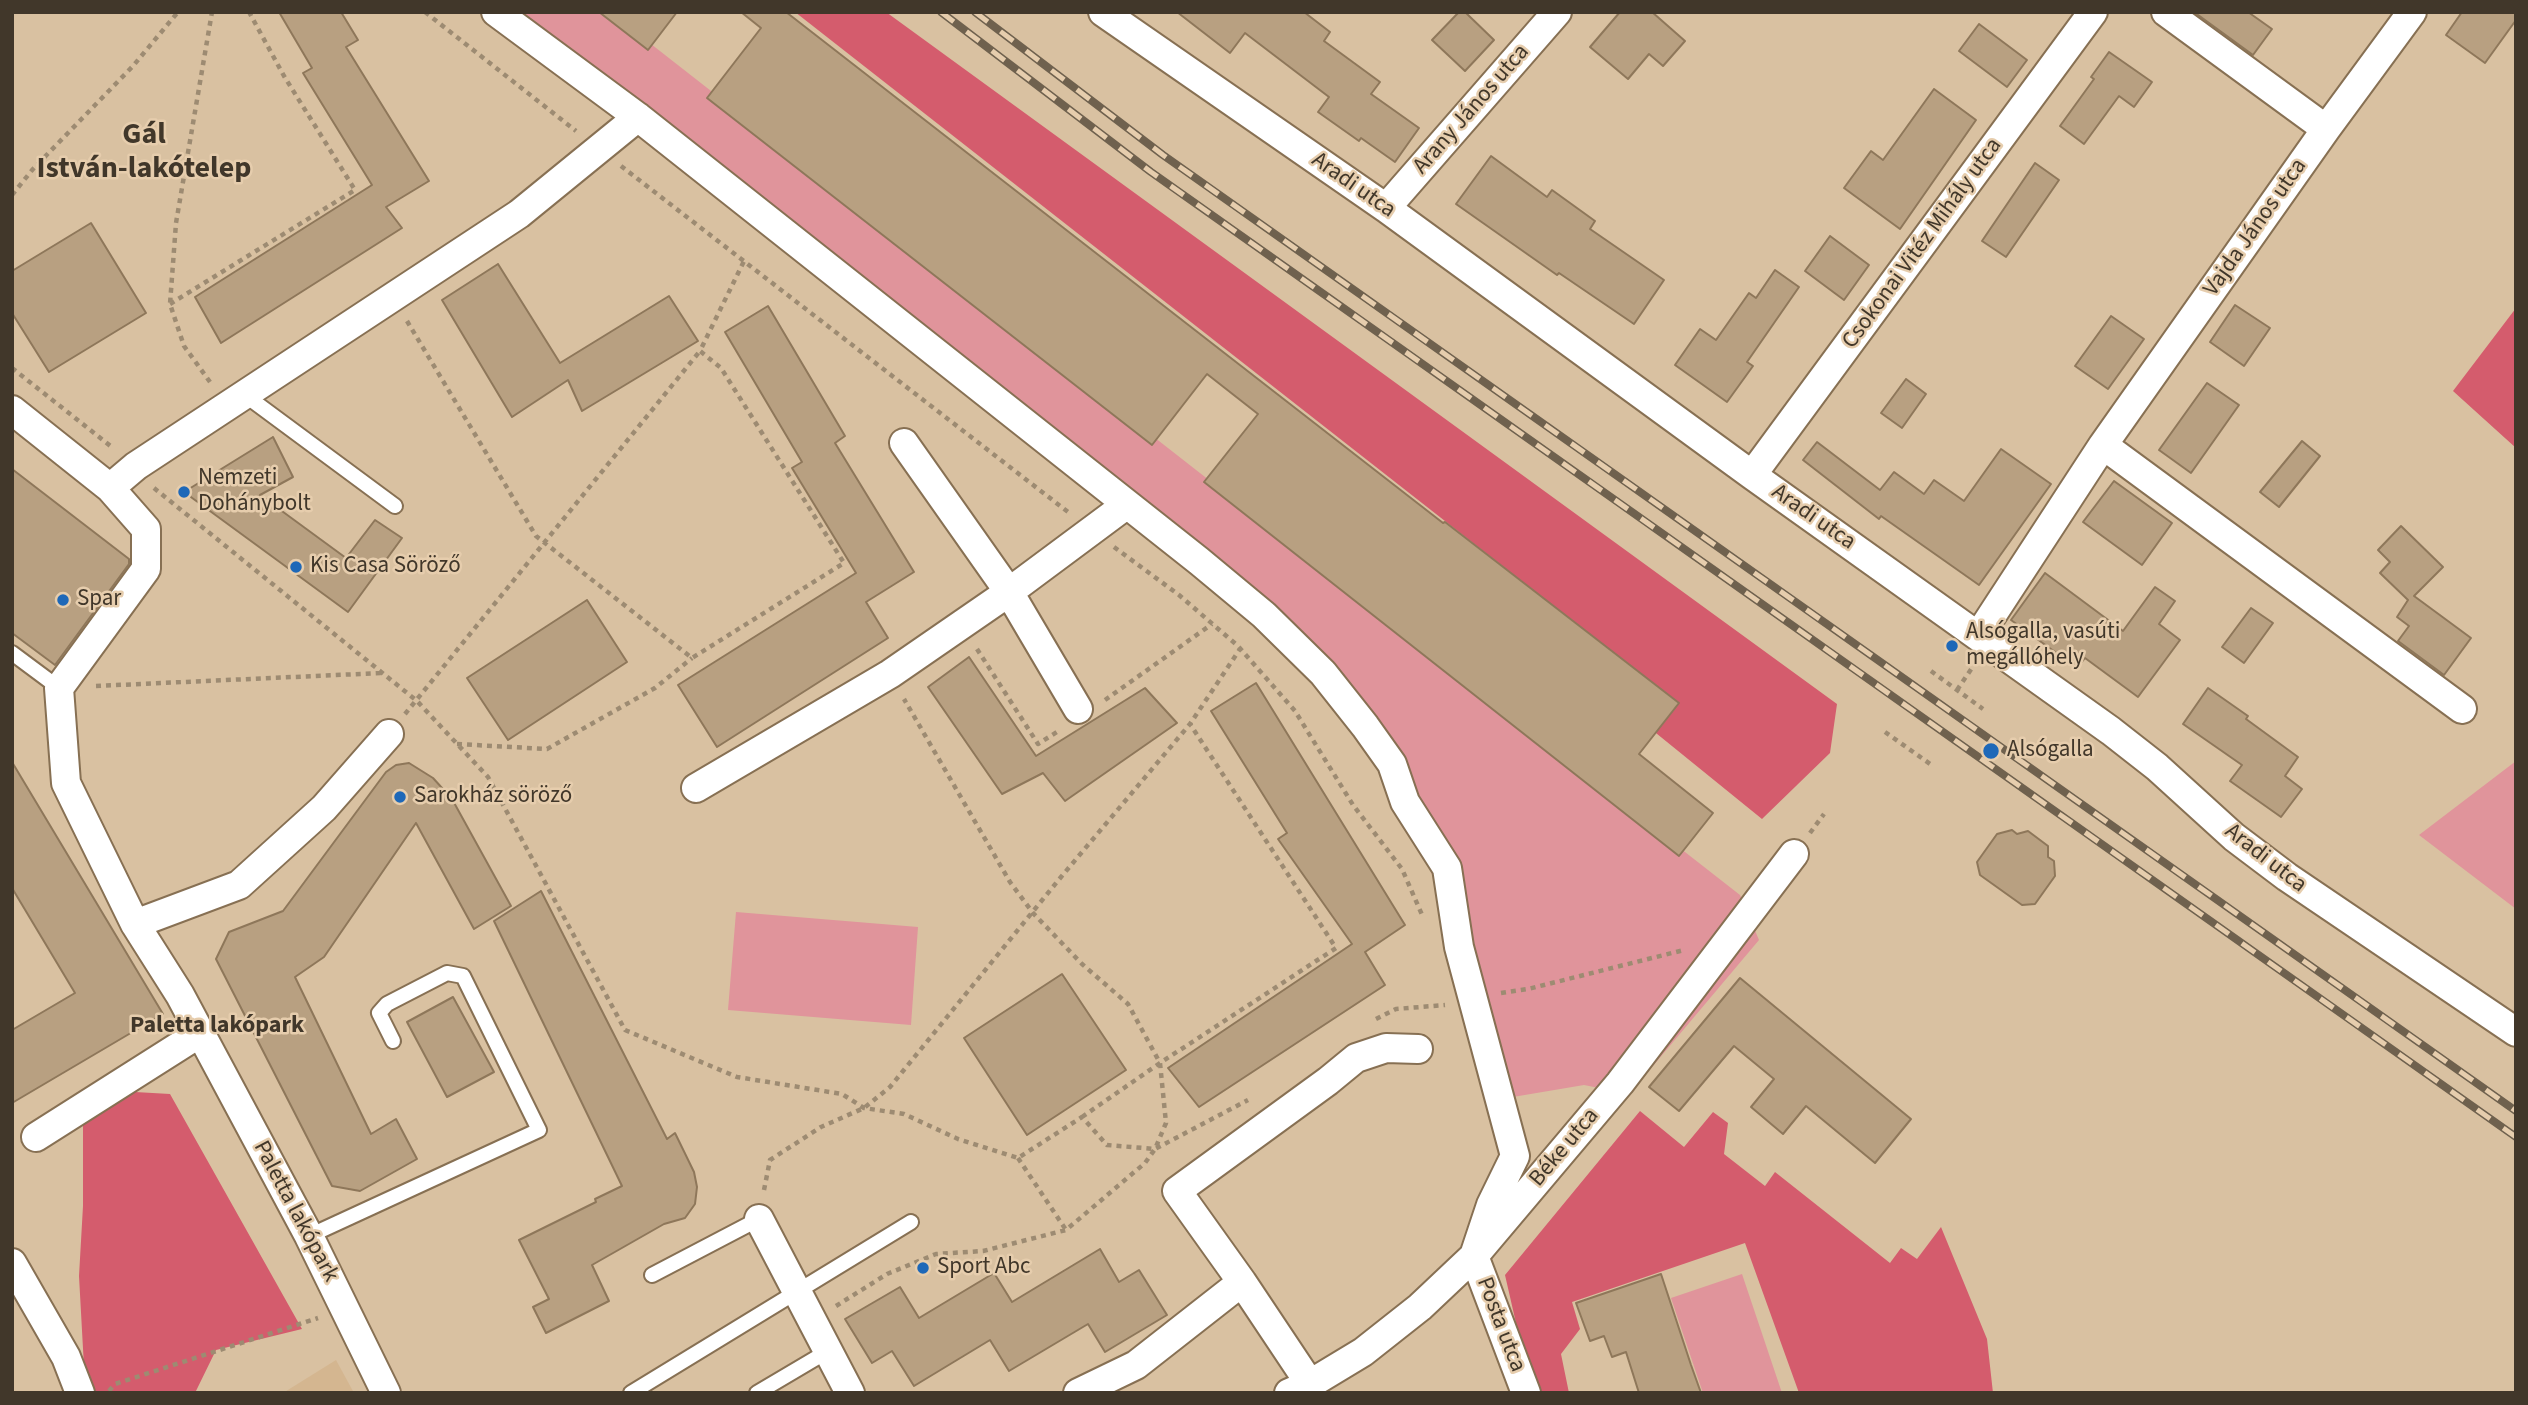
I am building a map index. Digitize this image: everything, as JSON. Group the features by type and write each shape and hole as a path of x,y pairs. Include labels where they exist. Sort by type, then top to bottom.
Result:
{"street":[{"path":"496,12 638,117 1264,615 1323,673 1366,726 1392,765 1405,802 1447,868 1459,947 1516,1156 1491,1205 1474,1256"},
{"name":"Aradi utca","path":"1103,12 1386,208 1752,475 2111,731 2157,767 2234,837 2287,877 2516,1032"},
{"name":"Arany János utca","path":"1386,208 1557,12"},
{"name":"Csokonai Vitéz Mihály utca","path":"1752,475 2093,12"},
{"path":"2166,12 2326,129"},
{"name":"Vajda János utca","path":"1979,635 2103,445 2412,12"},
{"path":"110,488 136,466 519,214 638,117"},
{"path":"12,410 110,488 146,528 146,569 59,688"},
{"path":"904,443 1009,592 1078,709"},
{"path":"2103,445 2462,709"},
{"path":"696,788 890,674 1009,592 1126,505"},
{"name":"Paletta lakópark","path":"59,688 66,783 135,924 180,995 309,1236 386,1393"},
{"path":"135,924 239,885 324,808 389,734"},
{"name":"Béke utca","path":"1299,1389 1363,1352 1420,1307 1474,1256 1620,1083 1794,854"},
{"path":"36,1137 200,1033"},
{"path":"1299,1389 1242,1282 1177,1191 1356,1058 1386,1048 1418,1049"},
{"path":"759,1219 850,1393"},
{"name":"Posta utca","path":"1474,1256 1526,1393"},
{"path":"12,1263 66,1357 80,1393"},
{"path":"1078,1393 1136,1365 1242,1282"}],"lane":[{"path":"236,401 395,506"},
{"path":"12,653 59,688"},
{"path":"309,1236 539,1130 463,976 447,973 387,1004 379,1013 393,1041"},
{"path":"652,1275 759,1219"},
{"path":"632,1393 796,1290 911,1222"},
{"path":"757,1393 828,1351"}],"path":[{"path":"12,195 33,169 133,66 178,12"},
{"path":"212,12 176,223 170,304 184,346 236,401"},
{"path":"170,304 355,190 284,76 249,12"},
{"path":"389,734 700,351 744,261"},
{"path":"392,297 536,536 692,658"},
{"path":"457,744 547,749 655,688 692,658 844,563 721,368 700,351"},
{"path":"12,368 136,466 154,488 417,701 488,777 625,1030 737,1077 842,1094 864,1108 904,1114 958,1139 1018,1158 1066,1230"},
{"path":"759,1219 769,1160 821,1127 864,1108 890,1087 1190,724 1240,649"},
{"path":"1931,671 1983,709"},
{"path":"59,688 382,673"},
{"path":"812,1321 887,1274 936,1254 983,1251 1066,1230 1145,1163 1156,1149 1166,1122 1160,1063 1128,1004 1082,964 1033,913 1010,882 890,674"},
{"path":"1018,1158 1336,948 1190,724"},
{"path":"1885,732 1933,766"},
{"path":"1367,1023 1396,1009 1453,1005 1473,997 1528,989 1685,949"},
{"path":"1082,1118 1107,1145 1156,1149 1259,1094"},
{"path":"106,1393 115,1384 319,1317 350,1319"}],"shaded area":[{"path":"481,12 610,12 1740,895 1759,940 1636,1086 1609,1090 1584,1085 1501,1099 1459,947 1405,802 1264,615"},
{"path":"795,12 886,12 1837,704 1830,753 1762,819 1630,712 1648,680"},
{"path":"2516,308 2516,448 2453,391"},
{"path":"2516,761 2516,909 2419,835"},
{"path":"736,912 918,927 911,1025 728,1010"},
{"path":"135,1092 170,1094 302,1329 216,1350 195,1393 82,1393 85,1385 79,1276 83,1206 83,1124"},
{"path":"1640,1111 1684,1147 1713,1112 1728,1123 1724,1154 1765,1186 1775,1172 1890,1263 1901,1248 1917,1259 1941,1227 1987,1339 1993,1393 1799,1393 1745,1243 1572,1302 1580,1329 1561,1354 1569,1393 1532,1393 1505,1275"},
{"path":"1742,1274 1782,1393 1703,1393 1671,1298"},
{"path":"336,1360 354,1393 283,1393"}],"building":[{"path":"279,12 341,12 358,40 346,47 429,181 386,207 402,228 221,343 195,297 372,185 303,73 312,68"},
{"path":"599,12 677,12 648,50"},
{"path":"741,12 786,12 1679,703 1639,754 1713,813 1679,856 1204,482 1258,414 1207,374 1152,445 707,98 761,28"},
{"path":"1177,12 1304,12 1330,32 1324,41 1380,82 1371,94 1419,128 1395,162 1318,112 1329,97 1245,33 1230,53"},
{"path":"1459,12 1465,12 1494,40 1465,71 1432,40"},
{"path":"1620,12 1652,12 1685,41 1663,66 1649,54 1628,79 1590,47"},
{"path":"2194,12 2248,12 2272,29 2253,55"},
{"path":"2462,12 2516,12 2516,20 2485,63 2446,35"},
{"path":"1979,24 2027,60 2007,87 1959,51"},
{"path":"2109,52 2152,82 2134,107 2119,96 2084,144 2060,126 2094,79 2091,77"},
{"path":"1934,89 1976,120 1900,229 1844,188 1871,151 1883,160"},
{"path":"1491,156 1547,197 1552,190 1595,221 1590,229 1664,280 1634,324 1559,273 1557,275 1456,204"},
{"path":"2035,163 2059,180 2006,257 1982,241"},
{"path":"91,223 146,313 49,372 12,313 12,271"},
{"path":"1830,236 1869,265 1844,300 1805,271"},
{"path":"498,264 560,363 669,296 698,341 582,411 568,380 512,417 442,300"},
{"path":"1775,270 1799,287 1747,362 1753,366 1727,402 1675,365 1700,329 1716,340 1749,293 1756,298"},
{"path":"2235,305 2270,328 2244,366 2210,342"},
{"path":"768,306 845,436 835,443 914,572 866,602 888,638 717,747 678,685 856,573 792,468 802,462 725,332"},
{"path":"2111,316 2144,339 2108,389 2075,366"},
{"path":"1906,379 1926,394 1902,428 1881,413"},
{"path":"2207,383 2239,405 2191,473 2159,450"},
{"path":"273,437 293,477 260,495 346,558 375,520 402,538 348,612 184,492"},
{"path":"2302,441 2320,456 2279,507 2260,492"},
{"path":"1817,442 1880,490 1894,472 1924,494 1934,480 1964,501 2001,449 2051,484 1979,585 1881,516 1879,519 1803,460"},
{"name":"Spar","path":"12,469 129,559 129,564 55,665 12,633"},
{"path":"2114,481 2172,523 2142,565 2083,522"},
{"path":"2401,526 2443,567 2414,596 2471,638 2444,675 2398,641 2409,626 2397,617 2408,600 2380,573 2390,562 2378,550"},
{"path":"2045,573 2123,631 2155,587 2175,601 2159,624 2180,640 2138,697 2085,658 2077,668 2011,620"},
{"path":"587,600 627,662 508,740 467,678"},
{"path":"2251,608 2273,623 2244,663 2222,647"},
{"path":"969,657 1036,756 1145,688 1177,723 1065,801 1043,773 1002,794 928,687"},
{"path":"1256,683 1405,925 1365,952 1385,985 1199,1107 1168,1068 1352,944 1278,839 1287,833 1211,711"},
{"path":"2208,688 2248,716 2246,719 2298,757 2285,776 2302,789 2281,817 2230,781 2242,765 2183,724"},
{"path":"12,762 163,1014 12,1103 12,1030 75,993 12,888"},
{"path":"409,763 433,778 452,799 511,906 474,929 416,823 324,957 295,977 371,1134 396,1119 417,1159 360,1191 332,1186 216,959 229,932 283,911 386,772 396,765"},
{"path":"2012,830 2017,834 2028,831 2048,846 2048,857 2054,861 2055,876 2035,904 2022,905 1980,875 1977,862 1997,834"},
{"path":"541,891 667,1139 675,1133 694,1172 697,1187 695,1204 685,1218 664,1224 592,1265 609,1301 546,1333 533,1307 549,1299 519,1240 622,1186 494,921"},
{"path":"1062,974 1126,1070 1027,1135 964,1038"},
{"path":"1740,978 1911,1119 1875,1163 1806,1106 1783,1134 1751,1107 1774,1079 1734,1046 1679,1111 1649,1087"},
{"path":"453,997 494,1072 447,1097 407,1022"},
{"path":"1100,1249 1119,1282 1139,1270 1167,1315 1105,1352 1088,1324 1009,1371 990,1340 914,1386 892,1351 872,1363 845,1319 900,1287 919,1318 994,1273 1012,1302"},
{"path":"1661,1274 1701,1393 1639,1393 1626,1352 1612,1357 1604,1336 1590,1341 1576,1303"}],"railway":[{"path":"941,12 1151,172 2516,1137"},
{"path":"975,12 1163,155 2516,1111"}],"place":[{"name":"Nemzeti Dohánybolt","path":"184,492"},
{"name":"Kis Casa Söröző","path":"296,567"},
{"name":"Spar","path":"63,600"},
{"name":"Alsógalla, vasúti megállóhely","path":"1952,646"},
{"name":"Alsógalla","path":"1991,751"},
{"name":"Sarokház söröző","path":"400,797"},
{"name":"Sport Abc","path":"923,1268"}],"district":[{"name":"Gál István-lakótelep","path":"144,153"},
{"name":"Paletta lakópark","path":"217,1027"}]}
